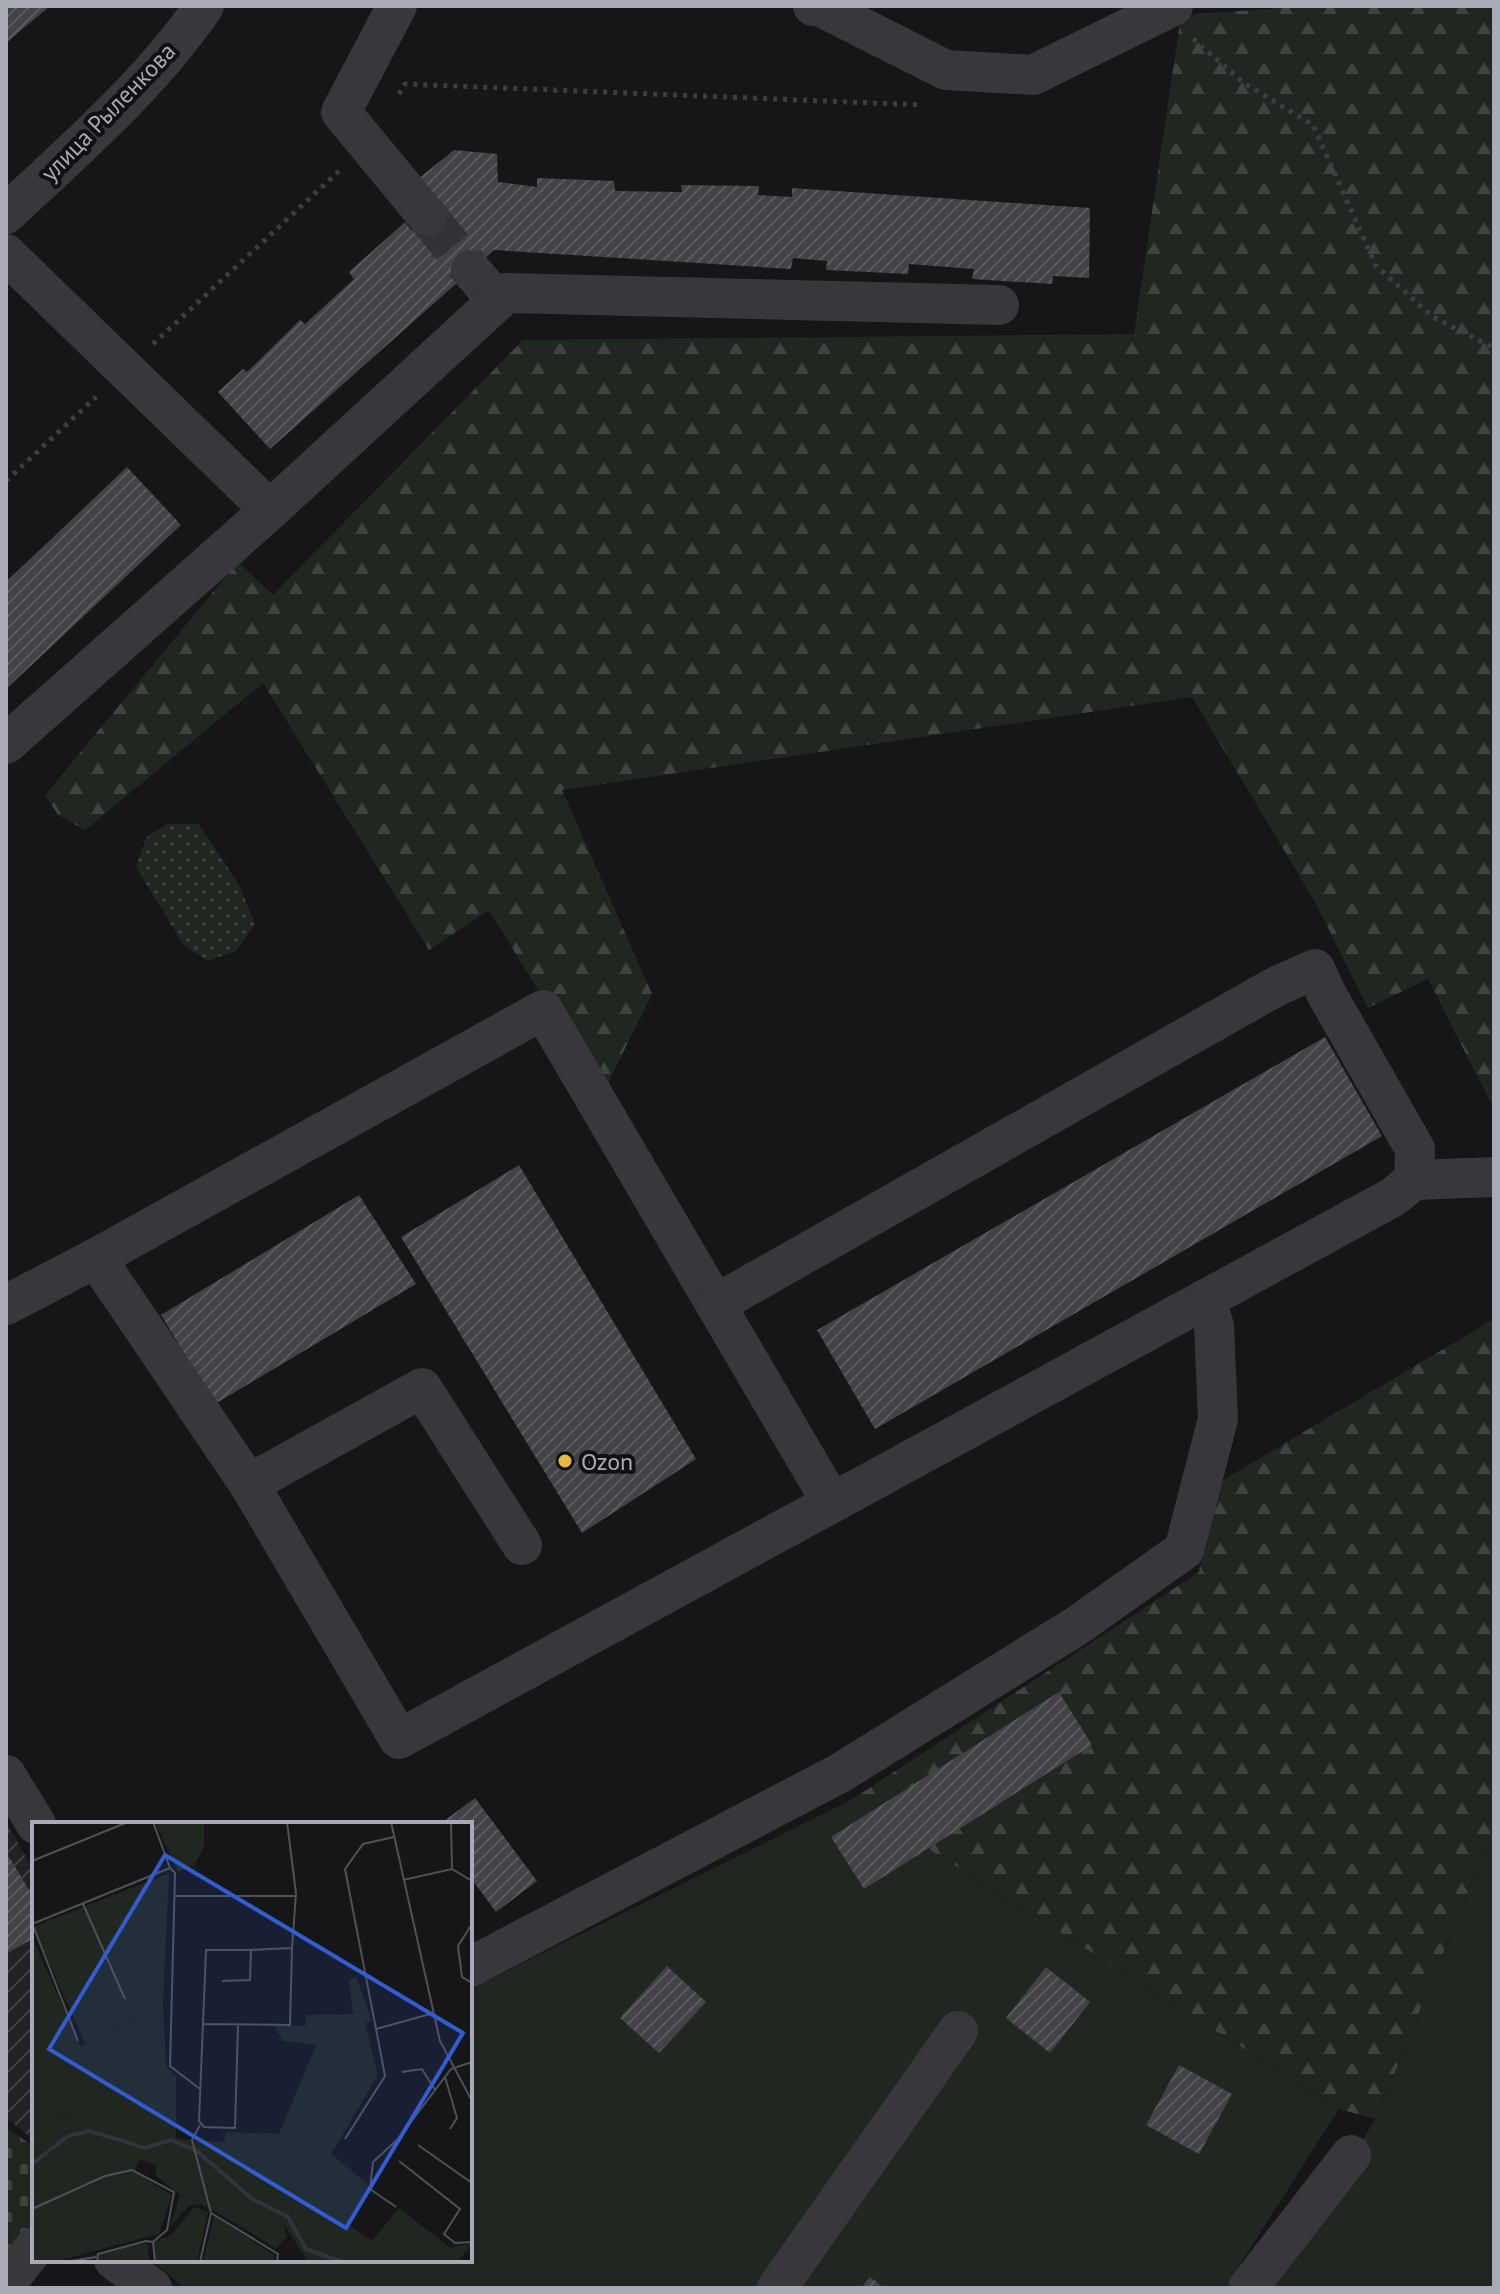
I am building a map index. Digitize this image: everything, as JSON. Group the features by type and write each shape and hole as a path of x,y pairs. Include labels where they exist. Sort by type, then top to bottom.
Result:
{"street":[{"name":"улица Рыленкова","path":"6,214 120,107 189,28 204,6"},
{"path":"397,6 341,112 427,216"},
{"path":"813,6 821,7 946,70 1033,75 1167,9"},
{"path":"6,254 270,510"},
{"path":"471,270 497,301"},
{"path":"6,744 270,510 506,293 999,305"},
{"path":"716,1304 1275,987 1315,969 1415,1149 1414,1180"},
{"path":"6,1305 543,1010 832,1503"},
{"path":"96,1258 249,1484 399,1739 1393,1197 1414,1180 1494,1177"},
{"path":"472,1966 840,1773 1075,1627 1184,1550 1218,1419 1214,1326 1206,1299"},
{"path":"249,1484 422,1388 522,1545"},
{"path":"6,1775 35,1822"},
{"path":"777,2288 958,2031"},
{"path":"1248,2288 1351,2155"},
{"path":"6,2283 32,2250"},
{"path":"117,2262 152,2288"}],"path":[{"path":"1167,9 1244,83 1313,125 1376,266 1433,317 1494,348"},
{"path":"6,481 367,144 405,84 923,105"}],"shaded area":[{"path":"6,1822 32,1868 32,2138 6,2118"}],"green space":[{"path":"1311,6 1494,6 1494,1109 1428,979 1368,1008 1315,902 1192,697 562,790 652,994 602,1095 489,910 429,950 263,683 85,830 58,815 45,795 238,562 273,595 523,340 1134,334 1181,15"},
{"path":"167,824 199,824 239,885 255,924 236,951 208,961 183,944 136,867 146,838"},
{"path":"1494,1319 1494,1853 1485,1850 1376,2119 1339,2109 851,1800 1199,1572 1218,1483"},
{"path":"851,1800 1339,2109 1225,2288 185,2288 152,2262 472,2262 472,1988"},
{"path":"1485,1850 1494,1853 1494,2288 1266,2288 1376,2119"},
{"path":"6,2127 32,2146 32,2235 6,2260"}],"building":[{"path":"6,6 50,6 6,43"},
{"path":"454,150 497,154 498,182 537,187 537,178 614,181 615,191 682,192 681,185 759,186 758,195 792,197 792,188 1090,208 1089,278 1053,276 1052,284 972,279 974,269 909,264 908,274 826,270 827,261 793,258 791,269 494,250 270,449 218,392 243,369 247,372 300,320 305,324 354,279 349,272 405,222 411,230 436,208 418,179"},
{"path":"127,467 181,525 6,689 6,582"},
{"path":"1325,1037 1382,1136 875,1429 817,1330"},
{"path":"519,1165 696,1459 582,1533 401,1237"},
{"path":"359,1195 416,1284 215,1404 161,1315"},
{"path":"1059,1692 1092,1745 864,1889 831,1837"},
{"path":"475,1798 537,1881 496,1912 472,1880 472,1822 443,1822"},
{"path":"6,1852 32,1895 32,1939 6,1954"},
{"path":"667,1966 706,2002 659,2053 620,2018"},
{"path":"1046,1967 1090,2002 1050,2053 1006,2018"},
{"path":"1179,2065 1232,2094 1199,2154 1146,2125"},
{"path":"870,2277 884,2288 861,2288"}],"tunnel":[{"path":"427,216 471,270"}],"place":[{"name":"Ozon","path":"565,1461"}]}
